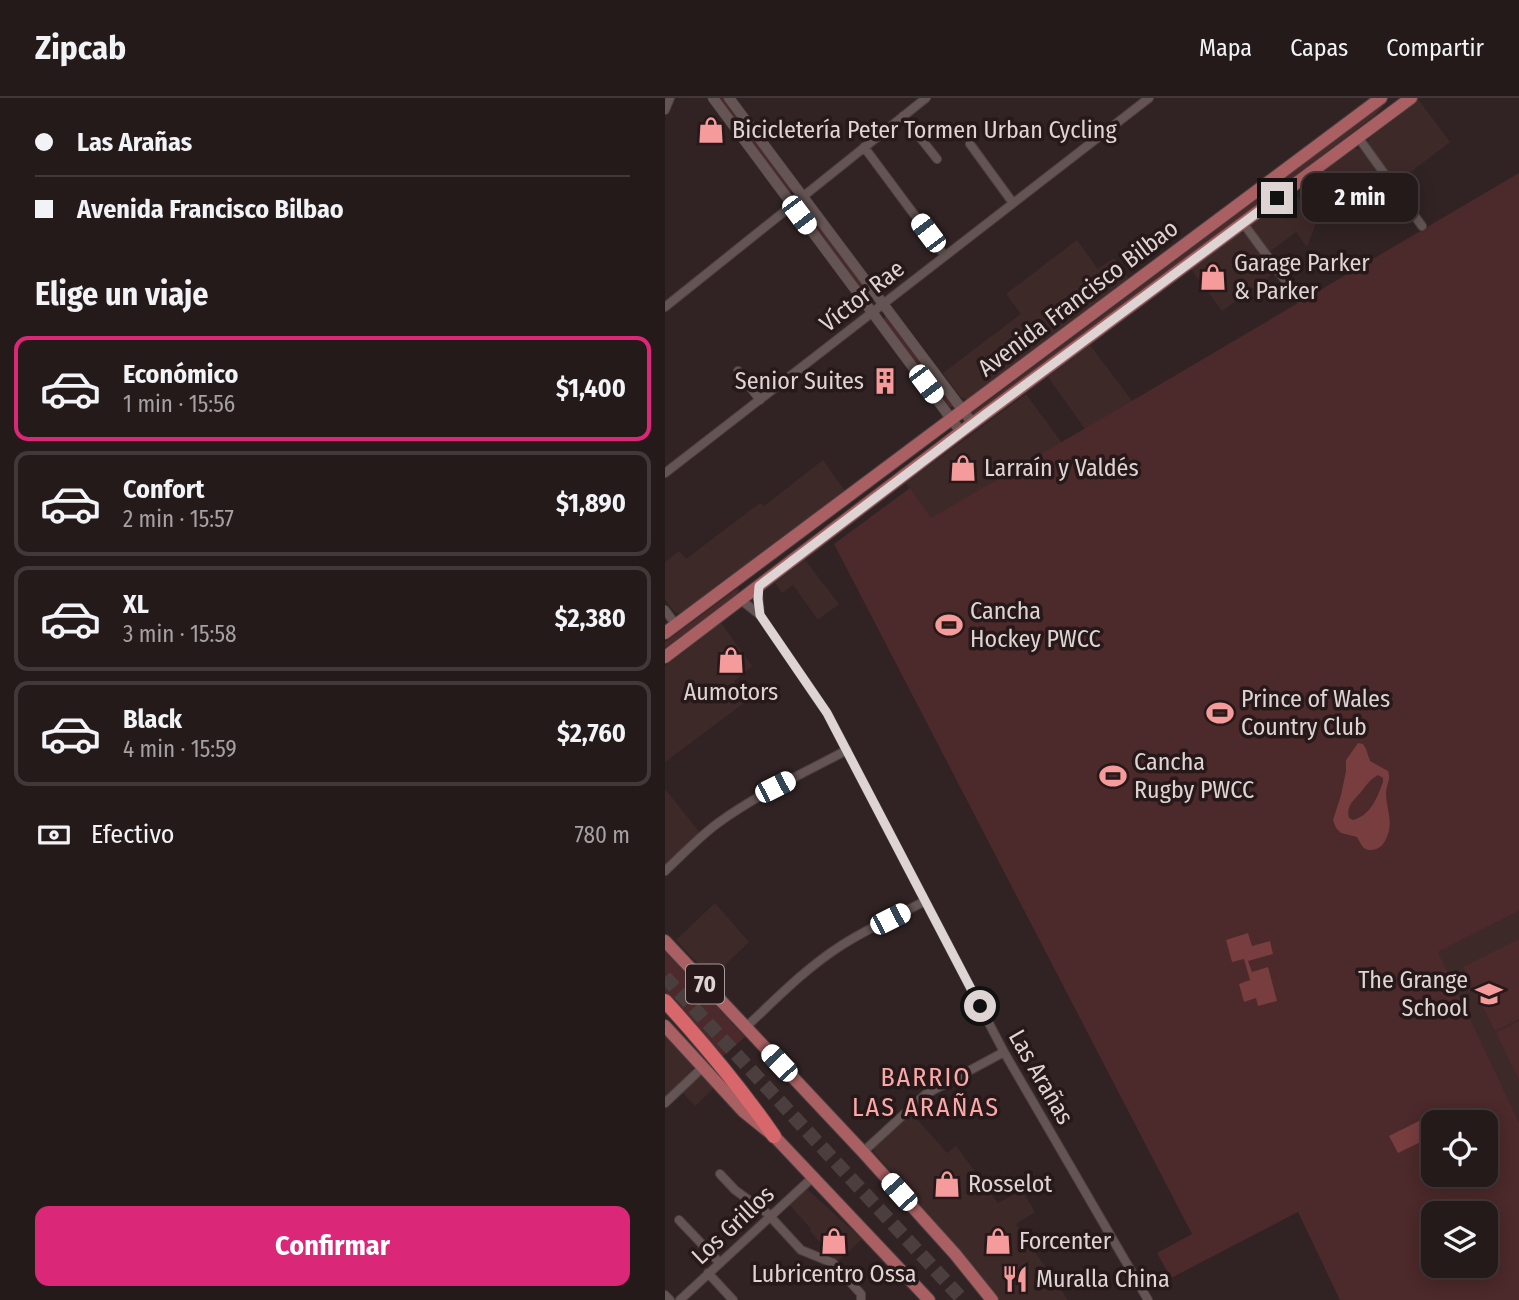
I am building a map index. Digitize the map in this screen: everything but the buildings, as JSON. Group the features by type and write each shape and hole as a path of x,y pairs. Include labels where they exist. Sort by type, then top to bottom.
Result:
{"highway":[{"path":"665,1000 717,1060 774,1136"}],"main road":[{"name":"Avenida Francisco Bilbao","path":"665,633 1381,98"},
{"name":"Avenida Francisco Bilbao","path":"665,657 961,432 1411,98"},
{"path":"741,600 741,588 754,566"},
{"name":"70","path":"665,941 863,1152 955,1254 992,1300"},
{"path":"665,1026 743,1111 774,1136 929,1300"}],"street":[{"path":"665,110 670,98"},
{"path":"713,98 961,432"},
{"path":"729,98 973,424"},
{"path":"665,307 926,98"},
{"name":"Víctor Rae","path":"665,473 1149,98"},
{"path":"903,116 937,159"},
{"path":"1358,137 1422,226"},
{"path":"970,144 1013,203"},
{"path":"864,147 945,256"},
{"path":"1243,223 1298,298"},
{"path":"738,371 760,400"},
{"path":"759,586 760,615"},
{"name":"Las Arañas","path":"741,600 760,615 822,703 1004,1052 1148,1300"},
{"path":"665,610 676,625"},
{"path":"665,871 721,821 775,787 847,750"},
{"path":"745,1027 806,971 842,944 925,901"},
{"path":"863,1152 926,1094 1004,1052"},
{"path":"665,1103 703,1067"},
{"path":"720,1174 735,1190 770,1216 804,1252 833,1263 860,1294 862,1300"},
{"name":"Los Grillos","path":"680,1300 812,1178"},
{"path":"679,1220 719,1262"},
{"path":"708,1273 733,1300"},
{"path":"665,1295 670,1300"}],"shaded area":[{"path":"724,98 791,187 791,192 788,193 718,100"},
{"path":"1418,99 1450,142 1396,183 1369,146 1369,138"},
{"path":"1387,102 1374,116 980,412 972,414 972,413"},
{"path":"1354,148 1361,150 1380,176 1338,207 1345,217 1321,219 1299,188"},
{"name":"Prince of Wales Country Club","path":"1519,173 1519,911 1438,952 1519,1122 1519,1300 1340,1300 1298,1212 1171,1278 1157,1253 1192,1234 834,544 910,488 931,518"},
{"path":"1294,192 1317,221 1307,247 1296,232 1269,252 1252,224"},
{"path":"809,210 873,298 871,300 804,214"},
{"path":"1242,233 1274,273 1222,311 1191,269"},
{"path":"1077,240 1098,269 1114,258 1130,280 968,400 960,396 943,373 1021,314 1006,294"},
{"path":"885,316 953,407 950,407 886,324"},
{"path":"1090,345 1133,402 1085,429 1048,377"},
{"path":"1026,394 1062,443 931,519 906,483"},
{"path":"823,460 845,491 682,613 676,613 665,600 665,562 679,551 686,559 760,503 764,506"},
{"path":"805,560 839,604 818,620 793,585 782,593 775,583"},
{"path":"739,590 736,595 665,648 665,642"},
{"path":"721,623 752,666 734,681 748,700 665,762 665,666"},
{"path":"1358,743 1363,744 1370,761 1388,771 1386,792 1389,829 1385,841 1377,849 1366,849 1357,837 1341,833 1333,820 1341,795 1346,760","holes":["1378,775 1383,778 1369,810 1359,818 1349,818 1348,810 1351,804 1368,783"]},
{"path":"665,789 700,833 665,865"},
{"path":"715,903 749,942 711,978 676,940"},
{"name":"The Grange School","path":"1519,911 1519,1122 1437,952"},
{"path":"1248,933 1252,946 1270,941 1273,954 1248,961 1252,972 1268,967 1277,1001 1258,1006 1256,998 1244,1002 1239,984 1250,980 1244,959 1232,962 1226,940"},
{"path":"1519,939 1519,1019 1495,1031 1463,967"},
{"path":"665,951 745,1037 722,1057 665,992"},
{"path":"1519,1021 1519,1080 1496,1033"},
{"path":"665,1032 693,1064 693,1068 665,1097"},
{"path":"700,1076 704,1076 715,1087 695,1106 682,1092"},
{"path":"911,1112 947,1153 956,1146 998,1203 1022,1190 1035,1212 1016,1224 1068,1300 1000,1300 874,1152 874,1146"},
{"path":"1421,1120 1421,1142 1398,1153 1389,1136"},
{"path":"807,1189 862,1239 837,1262 788,1203"}],"tunnel":[{"path":"665,977 963,1300"}],"place":[{"name":"Bicicletería Peter Tormen Urban Cycling","path":"711,130"},
{"name":"Garage Parker & Parker","path":"1213,277"},
{"name":"Senior Suites","path":"885,381"},
{"name":"Larraín y Valdés","path":"963,468"},
{"name":"Cancha Hockey PWCC","path":"949,625"},
{"name":"Aumotors","path":"731,660"},
{"name":"Prince of Wales Country Club","path":"1220,713"},
{"name":"Cancha Rugby PWCC","path":"1113,776"},
{"name":"The Grange School","path":"1489,994"},
{"name":"Rosselot","path":"947,1184"},
{"name":"Lubricentro Ossa","path":"834,1241"},
{"name":"Forcenter","path":"998,1241"},
{"name":"Muralla China","path":"1015,1279"}],"district":[{"name":"BARRIO LAS ARAÑAS","path":"926,1092"}],"route":[{"path":"980,1006 822,703 760,615 759,586 1277,198"}]}
